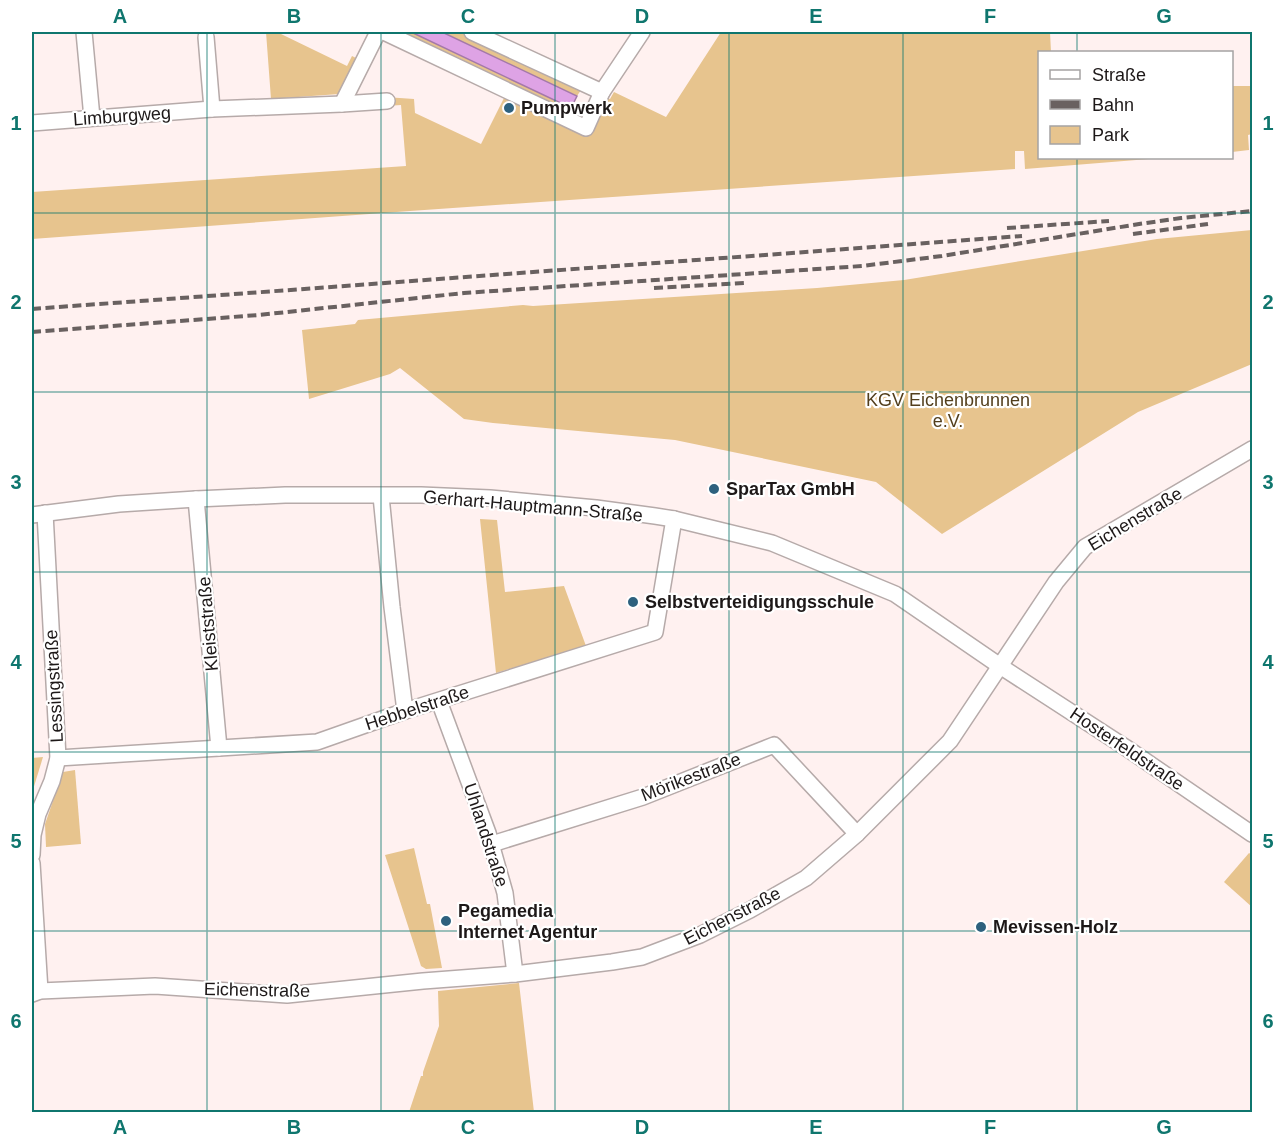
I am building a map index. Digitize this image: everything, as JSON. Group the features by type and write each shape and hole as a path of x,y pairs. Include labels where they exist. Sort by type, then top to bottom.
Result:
{"street":[{"path":"84,32 92,118"},
{"path":"342,104 378,32"},
{"path":"384,32 586,128 602,93 642,32"},
{"path":"472,32 602,93"},
{"path":"206,37 212,109"},
{"name":"Limburgweg","path":"32,123 212,109 387,101"},
{"name":"Eichenstraße","path":"36,993 155,986 287,995 515,974 642,957 700,935 806,878 857,834 950,741 1056,582 1085,547 1252,449"},
{"name":"Gerhart-Hauptmann-Straße","path":"38,514 119,504 196,499 285,495 421,495 490,498 596,508 674,519 772,543 895,594 1000,666"},
{"path":"381,496 405,711"},
{"name":"Kleiststraße","path":"196,499 219,748"},
{"name":"Lessingstraße","path":"32,855 32,835 58,758 38,514"},
{"name":"Hebbelstraße","path":"58,758 317,742 503,679 655,632 674,519"},
{"name":"Hosterfeldstraße","path":"1000,666 1125,747 1252,834"},
{"name":"Uhlandstraße","path":"440,701 492,844 505,893 515,974"},
{"name":"Mörikestraße","path":"492,844 643,797 774,745 857,834"},
{"path":"32,863 36,993"}],"green space":[{"path":"266,32 282,32 281,34 347,66 352,56 356,58 339,94 271,99"},
{"path":"394,32 411,32 571,108 568,115"},
{"path":"442,32 459,32 581,90 577,96"},
{"path":"721,32 1050,32 1051,51 1038,51 1038,159 1149,159 1025,169 1024,151 1015,151 1015,169 32,239 32,192 406,166 401,105 386,106 385,97 414,99 415,113 481,144 505,96 586,135 605,97 610,99 614,92 666,117"},
{"path":"1233,86 1252,86 1252,134 1248,135 1249,150 1233,152"},
{"name":"KGV Eichenbrunnen e.V.","path":"1252,230 1252,364 1138,412 942,534 876,482 675,440 464,419 400,368 390,374 309,399 302,330 355,324 358,320 523,305 817,288 904,280 1157,239"},
{"path":"480,519 497,520 505,592 564,586 586,646 496,673"},
{"path":"43,757 32,793 32,758"},
{"path":"75,770 81,844 46,847 45,824 63,772"},
{"path":"414,848 427,904 430,904 442,968 426,969 421,966 385,855"},
{"path":"1249,853 1252,855 1252,907 1224,882"},
{"path":"519,983 534,1112 409,1112 439,1026 438,991"}],"shaded area":[{"path":"411,32 442,32 577,96 571,108"}],"railway":[{"path":"32,332 259,315 464,293 862,266 942,256 1181,218 1252,211"},
{"path":"1007,228 1109,221"},
{"path":"1133,234 1208,224"},
{"path":"32,309 1022,236"},
{"path":"654,288 744,283"}],"place":[{"name":"Pumpwerk","path":"509,108"},
{"name":"SparTax GmbH","path":"714,489"},
{"name":"Selbstverteidigungsschule","path":"633,602"},
{"name":"Pegamedia Internet Agentur","path":"446,921"},
{"name":"Mevissen-Holz","path":"981,927"}]}
